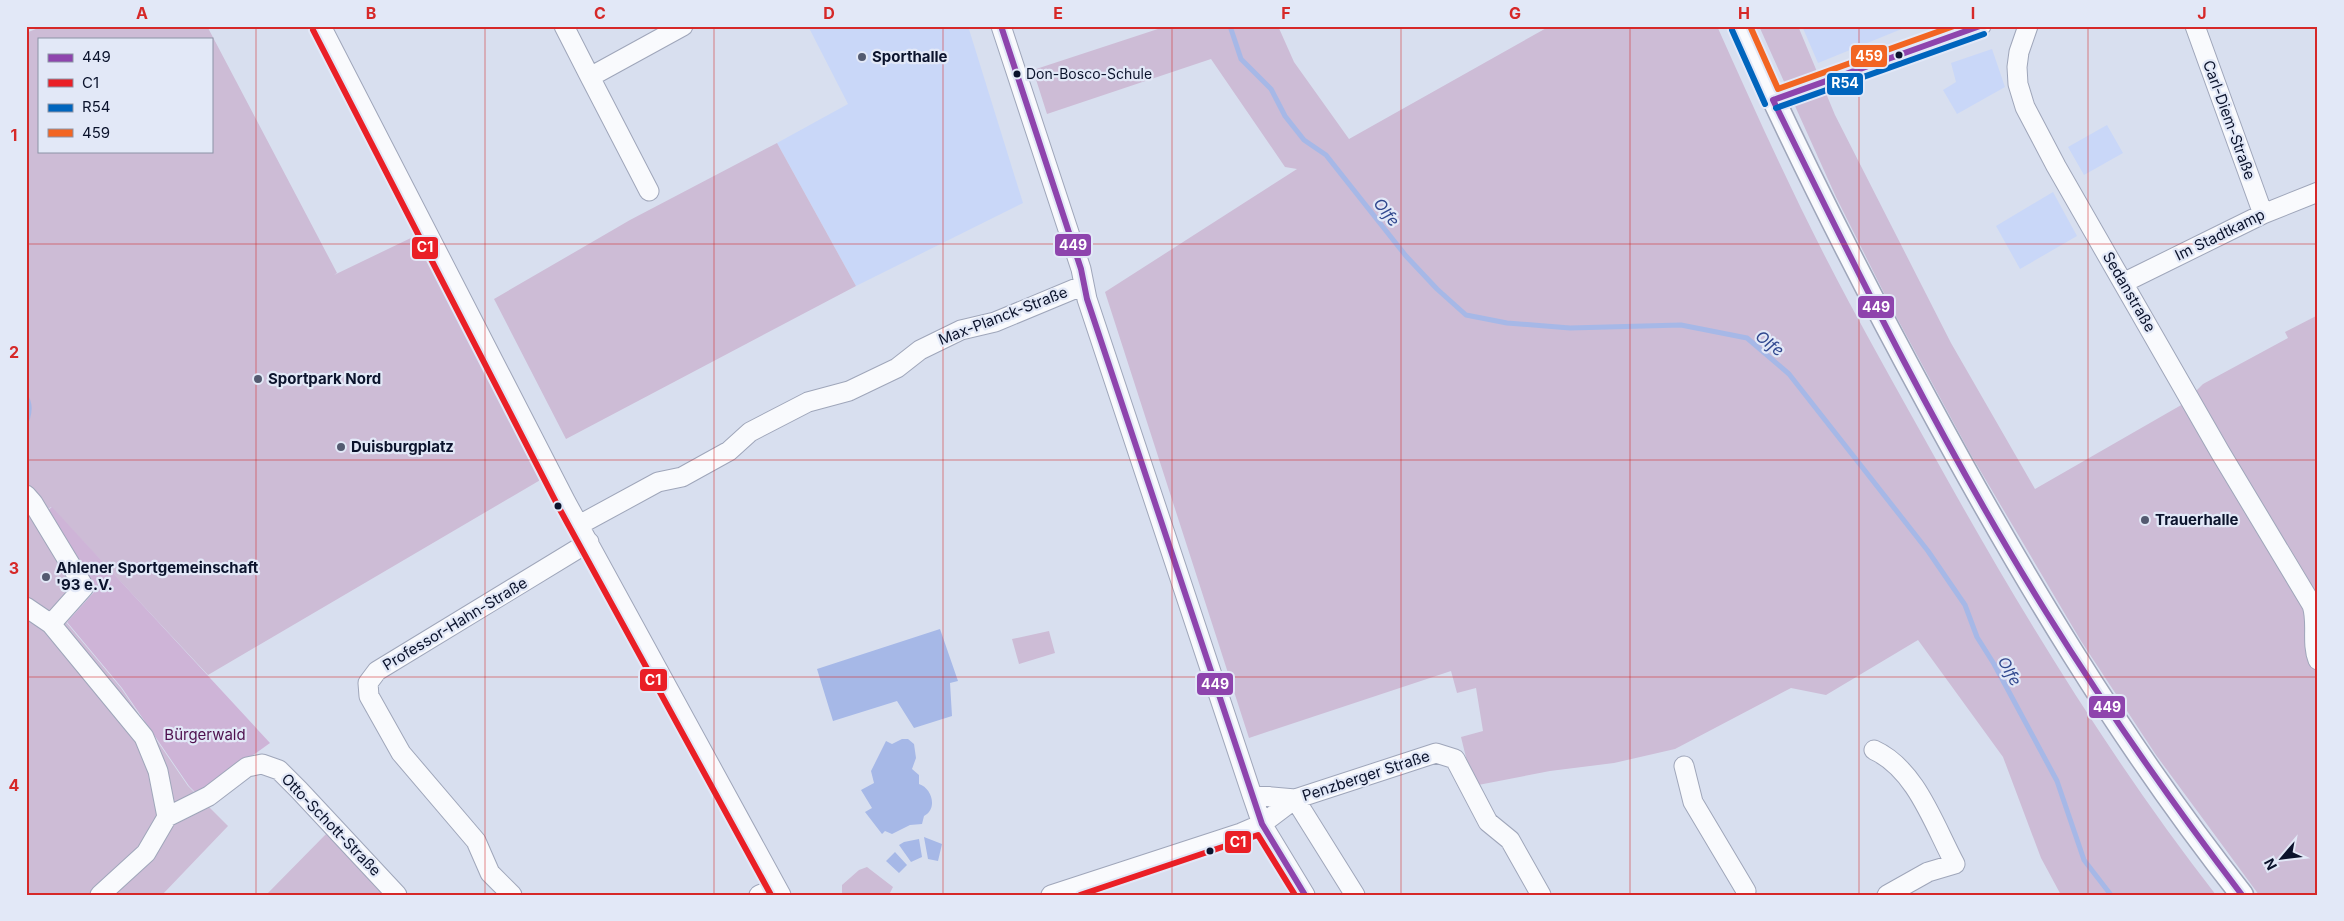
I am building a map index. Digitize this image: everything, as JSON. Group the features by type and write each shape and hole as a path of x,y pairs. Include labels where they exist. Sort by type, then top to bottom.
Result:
{"main road":[{"path":"1740,26 1773,100 1878,310 2006,543 2120,728 2182,817 2242,895"}],"street":[{"path":"321,26 578,525 589,542 772,893"},
{"path":"564,26 649,191"},
{"path":"590,77 683,26"},
{"path":"1001,26 1084,285 1262,824 1305,895"},
{"path":"1773,100 1980,26"},
{"name":"Sedanstraße","path":"2028,26 2018,52 2017,67 2018,84 2026,107 2052,157 2125,282 2187,394 2312,605 2315,614 2314,644 2318,660"},
{"name":"Carl-Diem-Straße","path":"2195,26 2263,214"},
{"name":"Im Stadtkamp","path":"2125,282 2263,214 2318,192"},
{"name":"Max-Planck-Straße","path":"578,525 658,482 682,477 729,451 750,432 808,402 849,391 897,368 920,350 961,330 995,322 1084,285"},
{"path":"26,496 33,503 84,587 51,624"},
{"name":"Professor-Hahn-Straße","path":"512,895 490,873 476,841 401,753 368,696 368,683 377,671 589,542"},
{"path":"26,607 51,624 144,737 158,771 167,817 146,853 110,892"},
{"path":"1874,750 1888,757 1901,768 1923,803 1954,864 1928,872 1887,895"},
{"name":"Penzberger Straße","path":"1050,895 1241,833 1262,824 1295,799 1436,753 1454,759 1488,822 1510,840 1542,895"},
{"name":"Otto-Schott-Straße","path":"167,817 209,796 247,766 262,764 279,770 397,895"},
{"path":"1684,766 1693,802 1744,893"},
{"name":"Penzberger Straße","path":"1252,795 1295,799"},
{"path":"1295,799 1355,895"}],"shaded area":[{"name":"Sportpark Nord","path":"43,26 207,26 337,273 334,275 415,236 542,479 208,675 51,507 43,513 93,592 66,622 121,688 188,786 228,826 162,895 26,895 26,33"},
{"name":"Don-Bosco-Schule","path":"808,26 968,26 1023,203 856,286 777,143 848,104"},
{"path":"1167,26 1278,26 1294,62 1349,139 1550,26 1717,26 1814,235 1965,511 2031,624 2101,735 2176,842 2216,895 2061,895 2041,858 2003,757 1918,640 1826,695 1791,688 1675,749 1614,763 1550,771 1473,786 1461,737 1483,731 1476,688 1457,693 1451,671 1249,738 1105,292 1297,169 1285,167 1211,59 1047,114 1033,70"},
{"path":"1759,26 1798,26 1835,115 1951,343 2035,489 2183,404 2203,384 2288,338 2285,332 2318,315 2318,895 2259,895 2156,755 2081,641 1971,455 1891,307 1836,197"},
{"path":"1802,26 1909,26 1818,63"},
{"path":"1992,49 2005,87 1957,114 1943,90 1956,82 1951,63"},
{"path":"2107,125 2123,153 2084,175 2068,147"},
{"path":"777,143 856,286 566,439 494,299 630,220"},
{"path":"2053,192 2077,236 2020,269 1996,226"},
{"path":"26,392 31,401 32,410 26,429"},
{"path":"940,629 958,681 950,683 952,716 914,728 897,701 833,721 817,669"},
{"path":"1049,631 1055,653 1019,664 1012,639"},
{"path":"902,739 908,739 914,744 916,758 912,769 919,775 919,784 924,786 930,794 932,799 931,809 924,816 922,824 910,825 892,834 885,831 882,834 865,812 872,808 861,790 874,783 871,771 886,741 892,744"},
{"path":"328,832 387,895 266,895"},
{"path":"924,837 942,844 938,861 928,859"},
{"path":"919,839 922,857 911,862 899,845"},
{"path":"895,852 907,865 899,873 886,861"},
{"path":"867,867 893,887 889,895 842,895 842,885 859,870"}],"green space":[{"name":"Bürgerwald","path":"52,507 270,743 198,795 189,786 122,688 67,622 94,592 44,513"}],"waterway":[{"name":"Olfe","path":"1230,26 1241,59 1271,89 1285,116 1304,140 1326,155 1406,256 1437,289 1466,315 1507,323 1570,328 1681,325 1747,338 1789,374 1928,551 1965,605 1977,637 1994,664 2057,781 2084,860 2111,895"}],"transit line":[{"name":"449","path":"1001,26 1081,269 1087,299 1262,824 1305,895"},
{"name":"459","path":"1750,26 1778,89 1954,26"},
{"name":"449","path":"1773,100 1980,26"},
{"name":"C1","path":"313,30 558,506 771,895"},
{"name":"R54","path":"1732,30 1765,104"},
{"name":"R54","path":"1776,108 1984,34"},
{"name":"449","path":"1773,100 1903,360 2008,550 2069,649 2116,720 2190,826 2242,895"},
{"name":"C1","path":"1080,895 1258,835 1295,895"}],"place":[{"name":"Sporthalle","path":"862,57"},
{"name":"Don-Bosco-Schule","path":"1017,74"},
{"name":"Sportpark Nord","path":"258,379"},
{"name":"Duisburgplatz","path":"341,447"},
{"name":"Trauerhalle","path":"2145,520"},
{"name":"Ahlener Sportgemeinschaft '93 e.V.","path":"46,577"}]}
